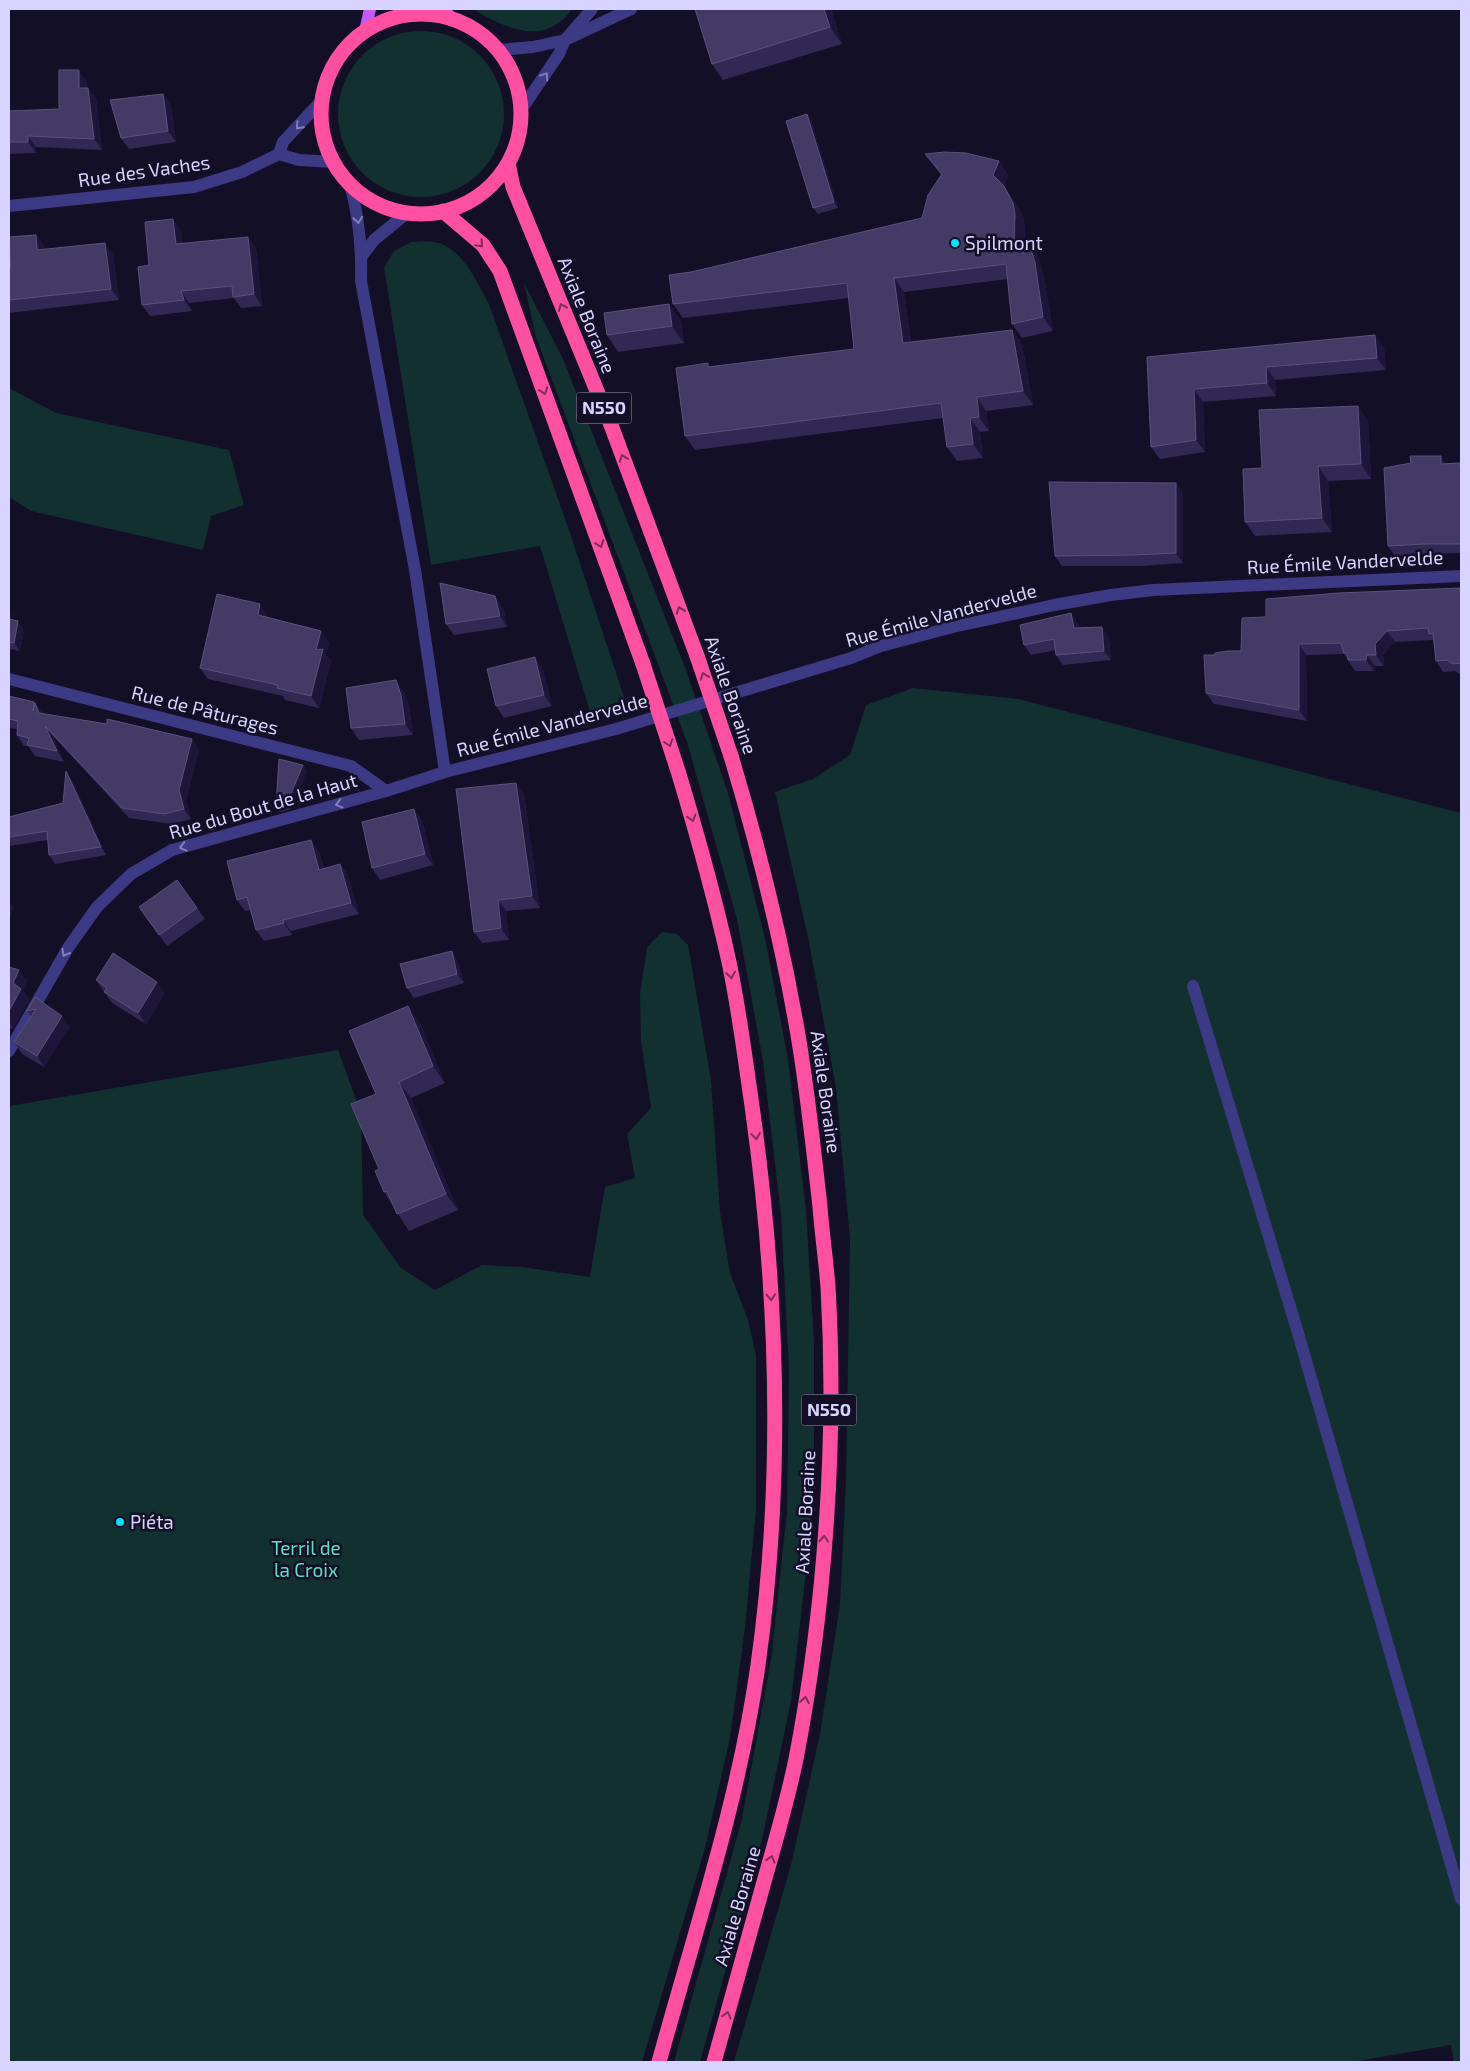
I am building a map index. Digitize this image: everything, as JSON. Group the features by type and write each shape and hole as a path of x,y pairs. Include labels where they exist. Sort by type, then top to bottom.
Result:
{"highway":[{"path":"407,14 448,14 478,32 498,50 508,65 516,82 521,110 518,137 508,163 492,185 477,196 461,206 443,212 426,214 407,213 372,201 350,184 334,162 323,136 322,100 326,82 334,65 344,49 365,31 381,22 407,14"},
{"name":"Axiale Boraine","path":"508,163 513,187 611,425 697,656 731,756 751,823 799,1042 816,1164 828,1286 830,1369 828,1486 817,1621 800,1735 777,1836 714,2062"},
{"name":"Axiale Boraine","path":"443,212 483,245 500,271 643,664 678,771 700,847 729,965 764,1187 772,1310 775,1437 769,1579 758,1667 742,1756 659,2062"}],"main road":[{"path":"365,31 370,9"}],"street":[{"path":"521,110 559,54 565,40 592,9"},
{"path":"498,50 533,47 565,40 631,9"},
{"path":"322,100 283,142 279,154 299,160 334,162"},
{"name":"Rue des Vaches","path":"9,206 194,187 242,172 279,154"},
{"path":"350,184 358,219 362,256 361,282 414,570 445,772"},
{"path":"362,256 374,240 407,213"},
{"name":"Rue Émile Vandervelde","path":"445,772 616,729 842,660 881,646 1054,604 1153,590 1461,576"},
{"name":"Rue de Pâturages","path":"9,679 351,766 386,791"},
{"name":"Rue du Bout de la Haut","path":"9,1051 68,948 97,907 131,874 172,850 386,791 445,772"},
{"path":"1193,986 1298,1333 1461,1899"}],"green space":[{"path":"473,9 572,9 561,21 550,28 524,31 511,28"},
{"path":"429,31 453,37 480,55 498,82 503,98 503,130 498,146 480,173 467,183 445,194 413,197 389,191 368,178 357,167 341,138 338,106 344,82 357,61 368,50 397,34"},
{"path":"411,242 434,242 453,250 474,276 489,304 569,530 627,706 591,715 540,546 431,565 384,267 394,251"},
{"path":"524,283 563,359 686,670 728,793 765,938 788,1059 806,1210 814,1343 814,1449 809,1546 791,1701 762,1840 700,2062 674,2062 742,1819 771,1659 787,1512 789,1370 781,1215 763,1061 737,919 687,742 536,337"},
{"path":"9,388 56,413 229,450 244,505 211,516 203,550 31,511 9,497"},
{"path":"913,688 1018,699 1461,813 1461,2062 1454,2062 1451,2045 1352,2062 734,2062 791,1865 820,1734 840,1604 846,1481 850,1239 836,1088 809,942 775,792 813,779 850,755 866,705"},
{"name":"Terril de la Croix","path":"662,932 677,934 688,945 711,1080 720,1212 730,1273 748,1320 756,1355 756,1510 745,1628 730,1738 705,1848 642,2062 9,2062 9,1106 338,1050 361,1113 363,1215 401,1268 435,1290 482,1265 522,1267 590,1277 605,1187 635,1178 627,1134 651,1108 641,1041 640,994 647,947"}],"building":[{"path":"695,9 824,9 830,27 712,64"},
{"path":"59,70 79,70 79,88 88,88 94,139 28,136 28,142 9,142 9,111 59,109"},
{"path":"163,94 168,131 121,138 110,100"},
{"path":"807,114 834,202 813,208 786,121"},
{"path":"945,152 966,153 999,161 993,175 1004,186 1013,203 1015,214 1014,245 1029,242 1035,263 1043,317 1012,324 1006,264 894,278 903,343 1012,330 1023,391 977,397 979,417 970,418 973,444 947,447 941,403 685,436 676,368 708,363 708,367 854,349 847,283 673,304 669,275 691,272 922,218 928,195 942,174 925,154"},
{"path":"173,219 176,244 248,237 254,294 233,297 232,286 181,291 184,300 142,305 138,267 149,265 145,222"},
{"path":"36,235 37,250 105,243 111,289 9,300 9,272 11,272 9,237"},
{"path":"669,304 672,326 607,335 604,313"},
{"path":"1375,335 1377,358 1266,367 1267,383 1194,389 1196,440 1151,447 1147,357"},
{"path":"1358,406 1361,464 1318,466 1322,518 1245,522 1243,469 1262,468 1259,410"},
{"path":"1410,456 1441,456 1441,464 1460,463 1461,544 1388,546 1384,468 1411,463"},
{"path":"1049,482 1176,483 1176,553 1055,556"},
{"path":"440,583 495,596 500,616 446,624"},
{"path":"1461,588 1461,663 1453,664 1447,660 1436,661 1433,633 1429,634 1428,628 1387,631 1375,644 1376,655 1367,655 1366,660 1348,660 1347,653 1344,653 1341,643 1299,644 1299,710 1206,693 1204,655 1241,651 1242,618 1266,617 1266,599 1339,593"},
{"path":"217,594 260,604 258,615 321,631 316,650 323,649 311,696 277,688 278,685 200,668"},
{"path":"1071,613 1074,628 1102,627 1104,651 1056,655 1054,639 1024,645 1020,625"},
{"path":"9,619 18,621 14,643 9,642"},
{"path":"535,657 544,695 496,706 487,669"},
{"path":"396,680 401,695 405,724 351,728 346,688"},
{"path":"9,696 34,702 33,711 35,703 39,713 107,724 107,719 192,739 179,790 184,809 164,814 122,808 45,726 57,751 27,745 29,738 17,735 18,721 9,719"},
{"path":"279,759 303,765 287,803 276,806"},
{"path":"66,771 101,847 49,855 47,831 9,837 9,817 63,803"},
{"path":"516,783 532,896 498,900 501,928 474,932 456,789"},
{"path":"414,809 425,854 372,868 362,822"},
{"path":"311,840 319,870 340,864 351,903 283,920 284,923 256,930 247,897 237,900 227,861"},
{"path":"177,880 197,908 159,935 139,907"},
{"path":"452,951 457,974 407,988 400,964"},
{"path":"113,953 157,982 138,1013 104,992 107,988 96,980"},
{"path":"9,967 19,970 13,983 21,989 9,1011"},
{"path":"35,997 62,1016 37,1056 14,1042 36,1009 27,1011"},
{"path":"408,1006 433,1066 399,1082 446,1194 397,1214 387,1191 384,1192 375,1171 379,1169 351,1104 376,1094 349,1031"}],"place":[{"name":"Spilmont","path":"955,243"},
{"name":"Piéta","path":"120,1522"}]}
